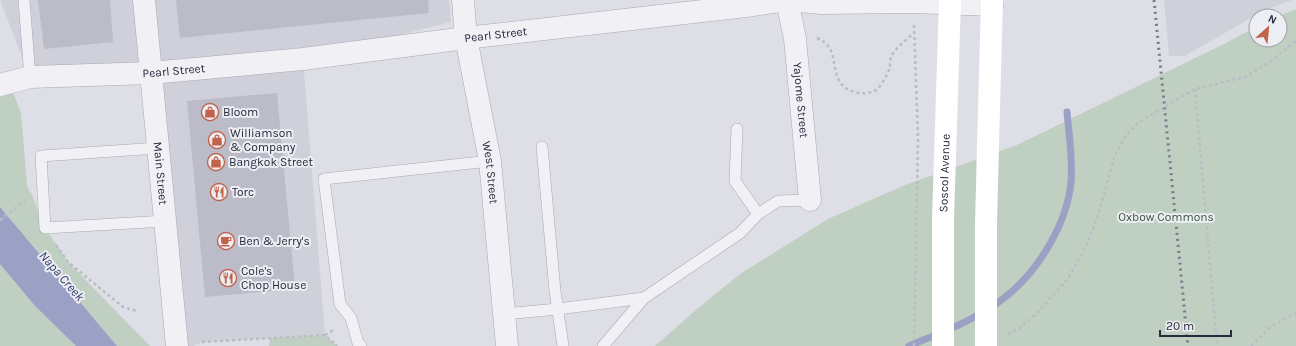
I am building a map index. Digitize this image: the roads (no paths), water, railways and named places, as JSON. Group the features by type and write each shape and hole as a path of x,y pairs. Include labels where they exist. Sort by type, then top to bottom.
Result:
{"main road":[{"name":"Soscol Avenue","path":"943,346 943,219 950,2"},
{"path":"986,346 986,226 992,2"}],"street":[{"name":"Main Street","path":"144,0 177,346"},
{"name":"West Street","path":"463,0 466,38 490,161 507,346"},
{"name":"Pearl Street","path":"0,85 30,78 151,73 303,59 787,0 822,3 992,2"},
{"name":"Yajome Street","path":"787,0 795,39 810,200"}],"lane":[{"path":"24,0 30,78"},
{"path":"737,129 735,181 758,214"},
{"path":"542,147 563,346"},
{"path":"158,148 41,156 45,228 166,221"},
{"path":"361,346 358,343 350,318 340,304 324,179 490,161"},
{"path":"603,346 644,298 740,233 758,214 778,201 810,200"},
{"path":"504,314 644,298"}],"water":[{"path":"0,207 117,346 76,346 35,306 0,264"}],"waterway":[{"path":"909,346 958,325 993,306 1016,287 1039,261 1057,230 1064,214 1068,198 1072,165 1067,112"}],"railway":[{"path":"1154,0 1188,346"}],"place":[{"name":"Bloom","path":"210,112"},
{"name":"Williamson & Company","path":"217,140"},
{"name":"Bangkok Street","path":"216,162"},
{"name":"Torc","path":"219,192"},
{"name":"Ben & Jerry's","path":"226,241"},
{"name":"Cole's Chop House","path":"228,278"}],"park label":[{"name":"Oxbow Commons","path":"1166,217"}],"water label":[{"name":"Napa Creek","path":"62,276"}]}
